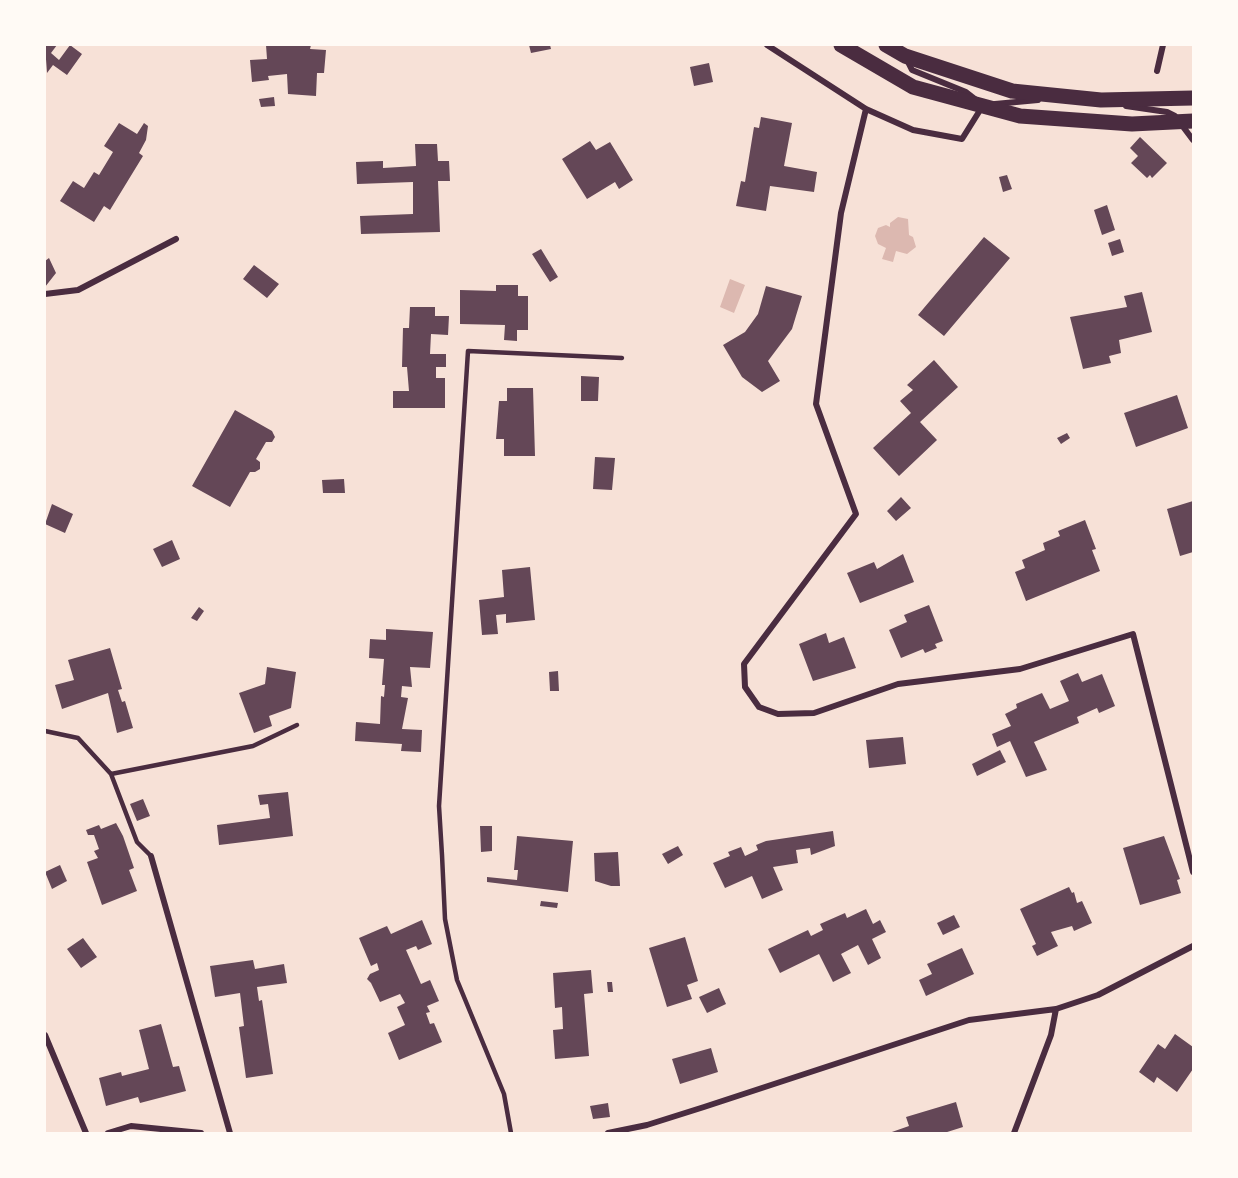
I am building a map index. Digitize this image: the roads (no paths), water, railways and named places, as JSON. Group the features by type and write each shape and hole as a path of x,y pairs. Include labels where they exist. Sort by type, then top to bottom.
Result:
{"main road":[{"path":"841,45 913,87 1020,117 1132,123 1190,113"},
{"path":"886,45 905,56 1012,91 1101,100 1190,113"}],"street":[{"path":"767,45 866,109 913,130 962,139 980,107"},
{"path":"1157,71 1163,45"},
{"path":"905,56 912,70 966,92 980,107"},
{"path":"980,107 1066,97"},
{"path":"1101,100 1167,112 1190,113 1193,140"},
{"path":"866,109 842,213 816,404 856,514 744,664 745,687 759,707 778,714 814,713 898,684 1020,669 1133,634 1193,872"},
{"path":"45,294 78,290 176,239"},
{"path":"151,856 230,1133"},
{"path":"608,1133 647,1125 969,1020 1056,1009 1098,995 1193,946"},
{"path":"1014,1133 1051,1035 1056,1009"},
{"path":"45,1035 86,1133"},
{"path":"108,1133 142,1126 201,1133"}],"lane":[{"path":"511,1133 504,1094 457,980 445,919 439,806 468,351 622,358"},
{"path":"111,774 253,746 297,725"},
{"path":"45,731 78,738 111,774 137,842 151,856"}]}
